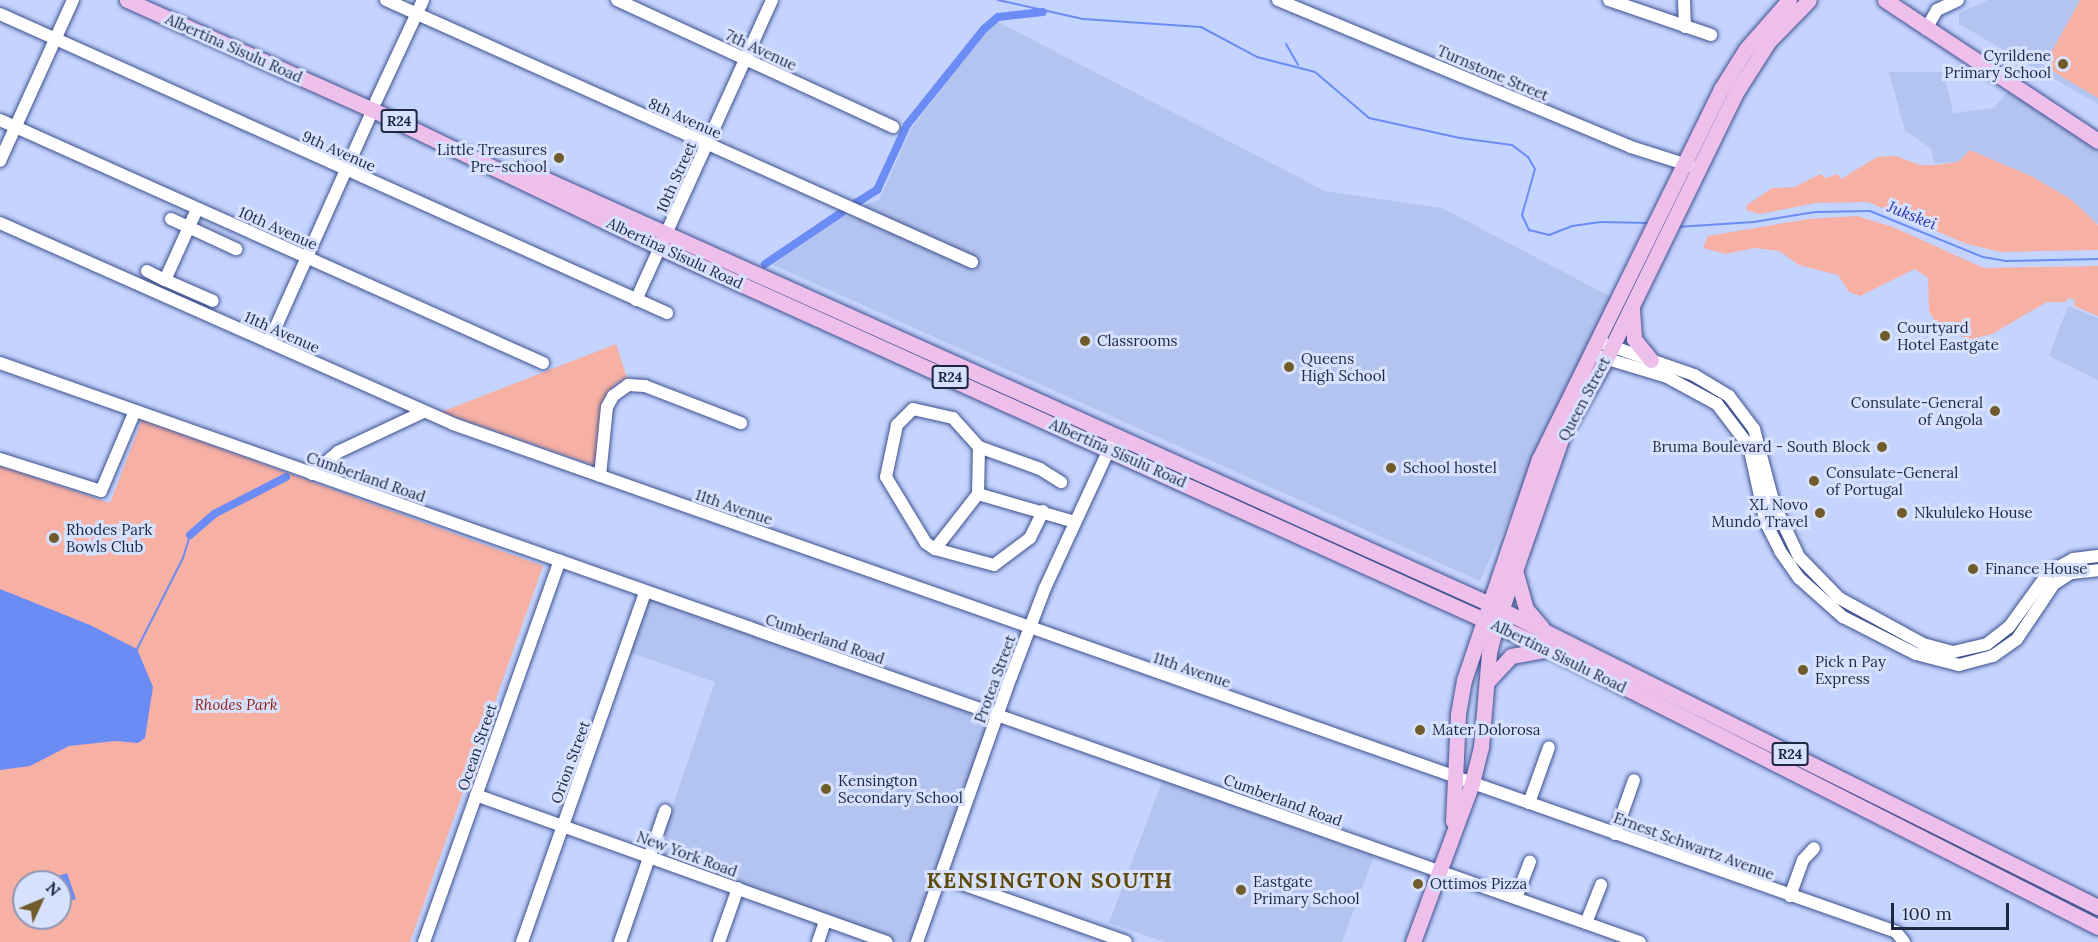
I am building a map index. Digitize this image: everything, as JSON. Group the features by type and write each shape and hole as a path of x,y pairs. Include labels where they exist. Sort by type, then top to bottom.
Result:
{"main road":[{"name":"Albertina Sisulu Road","path":"128,0 375,105"},
{"name":"Albertina Sisulu Road","path":"151,0 1109,449 1489,622 1550,642 2073,895 2098,905"},
{"name":"Queen Street","path":"1494,606 1515,570 1563,434 1601,350 1691,166 1731,72 1768,21 1788,0"},
{"name":"Queen Street","path":"1691,166 1759,57 1809,0"},
{"path":"1884,0 2098,141"},
{"name":"Albertina Sisulu Road","path":"664,241 1116,434 1494,606 1550,642 2098,927"},
{"name":"Queen Street","path":"1452,836 1459,701 1489,622 1539,459 1601,350 1632,303 1653,246"},
{"path":"1632,303 1634,339 1651,360"},
{"path":"1486,682 1516,653 1550,642 1526,609 1515,570"},
{"name":"Queen Street","path":"1413,942 1472,783 1481,747 1489,622"}],"street":[{"path":"0,161 73,0"},
{"name":"8th Avenue","path":"386,0 972,262"},
{"path":"269,342 423,0"},
{"name":"7th Avenue","path":"617,0 892,127"},
{"name":"10th Street","path":"636,300 772,0"},
{"name":"Turnstone Street","path":"1278,0 1691,166"},
{"path":"1609,0 1711,35"},
{"path":"1684,0 1685,27"},
{"path":"1926,29 1937,10 1958,0"},
{"name":"9th Avenue","path":"0,14 667,314"},
{"name":"10th Avenue","path":"0,120 543,363"},
{"path":"165,280 197,208"},
{"path":"171,219 236,249"},
{"name":"11th Avenue","path":"0,223 423,412 1472,783"},
{"path":"147,271 213,301"},
{"path":"1601,350 1651,360 1704,380 1738,406 1754,429 1774,504 1799,557 1832,592 1874,626 1932,661 1973,663 1992,656 2018,639 2047,592 2060,580 2080,571 2098,570"},
{"path":"1601,350 1690,387 1730,417 1749,446 1764,517 1788,564 1830,608 1932,648 1953,652 1975,649 2005,631 2049,572 2073,559 2098,556"},
{"name":"Cumberland Road","path":"0,363 1640,942"},
{"path":"600,476 607,407 613,396 628,385 645,386 741,423"},
{"path":"1043,511 1030,538 998,564 935,549 911,523 886,477 897,425 909,411 924,409 953,418 979,447 1040,469 1061,482"},
{"path":"0,459 101,491 135,411"},
{"path":"312,474 338,452 423,412"},
{"name":"Protea Street","path":"917,942 1030,627 1116,434"},
{"path":"935,549 978,494 979,447"},
{"path":"978,494 1075,522"},
{"name":"Ocean Street","path":"424,942 560,561"},
{"name":"Orion Street","path":"522,942 645,592"},
{"path":"1529,803 1548,747"},
{"path":"1615,834 1634,780"},
{"name":"Ernest Schwartz Avenue","path":"1472,783 1896,932 1904,941"},
{"name":"New York Road","path":"476,795 738,888 825,922 887,942"},
{"path":"620,942 665,811"},
{"path":"1790,896 1803,860 1814,848"},
{"path":"1516,898 1530,862"},
{"path":"940,876 1126,942"},
{"path":"1586,923 1601,885"},
{"path":"719,942 738,888"},
{"path":"818,942 825,922"}],"shaded area":[{"name":"Cyrildene Primary School","path":"1988,0 2098,0 2098,104 1959,24 1959,13"},
{"name":"Queens High School","path":"994,20 1325,191 1442,208 1611,297 1480,581 771,264 843,215 857,221 865,205 879,200 911,129"},
{"path":"1889,72 1944,72 1953,113 1994,108 2009,90 2098,150 2098,224 2072,200 2033,177 1970,151 1958,162 1934,163 1931,148 1905,131"},
{"path":"2068,306 2098,318 2098,380 2049,356"},
{"name":"Kensington Secondary School","path":"651,596 999,716 917,942 877,942 654,861 715,682 625,651"},
{"name":"Eastgate Primary School","path":"1163,779 1374,856 1342,942 1165,942 1109,923"}],"green space":[{"path":"2080,0 2098,0 2098,98 2044,66"},
{"path":"1970,150 2033,177 2072,200 2098,225 2098,250 2001,252 1967,244 1868,202 1815,203 1760,214 1746,210 1747,205 1772,188 1795,187 1820,174 1826,178 1838,174 1841,179 1877,157 1896,156 1920,165 1934,165 1958,162"},
{"path":"1857,216 1893,227 1984,268 2098,266 2098,316 2074,306 2075,300 2068,298 2066,302 2047,302 1992,334 1967,340 1935,321 1929,311 1928,278 1915,269 1860,296 1849,292 1838,275 1799,265 1779,251 1754,248 1726,254 1703,248 1708,236 1808,219"},
{"path":"616,344 627,378 615,384 603,401 596,466 441,412"},
{"name":"Rhodes Park","path":"142,420 543,566 410,942 0,942 0,466 110,503"}],"water":[{"path":"0,589 90,625 137,649 153,687 145,738 138,743 115,741 69,746 30,766 0,770"},
{"path":"72,887 76,899 72,900"}],"waterway":[{"path":"998,0 1083,19 1201,27 1257,57 1315,72 1369,118 1460,138 1512,145 1528,157 1535,169 1522,215 1529,230 1549,235 1572,226 1601,222 1647,223"},
{"path":"856,203 877,190 907,125 984,29 998,17 1043,12"},
{"path":"1286,44 1298,65"},
{"name":"Jukskei","path":"1677,227 1754,222 1815,212 1870,211 1983,257 2005,261 2098,259"},
{"path":"765,264 841,213"},
{"path":"190,535 214,514 286,477"},
{"path":"137,649 183,558 190,535"}],"place":[{"name":"Cyrildene Primary School","path":"2063,64"},
{"name":"Little Treasures Pre-school","path":"559,158"},
{"name":"Courtyard Hotel Eastgate","path":"1885,336"},
{"name":"Classrooms","path":"1085,341"},
{"name":"Queens High School","path":"1289,367"},
{"name":"Consulate-General of Angola","path":"1995,411"},
{"name":"Bruma Boulevard - South Block","path":"1882,447"},
{"name":"School hostel","path":"1391,468"},
{"name":"Consulate-General of Portugal","path":"1814,481"},
{"name":"XL Novo Mundo Travel","path":"1820,513"},
{"name":"Nkululeko House","path":"1902,513"},
{"name":"Rhodes Park Bowls Club","path":"54,538"},
{"name":"Finance House","path":"1973,569"},
{"name":"Pick n Pay Express","path":"1803,670"},
{"name":"Mater Dolorosa","path":"1420,730"},
{"name":"Kensington Secondary School","path":"826,789"},
{"name":"Ottimos Pizza","path":"1418,884"},
{"name":"Eastgate Primary School","path":"1241,890"}],"district":[{"name":"KENSINGTON SOUTH","path":"1050,881"}]}
